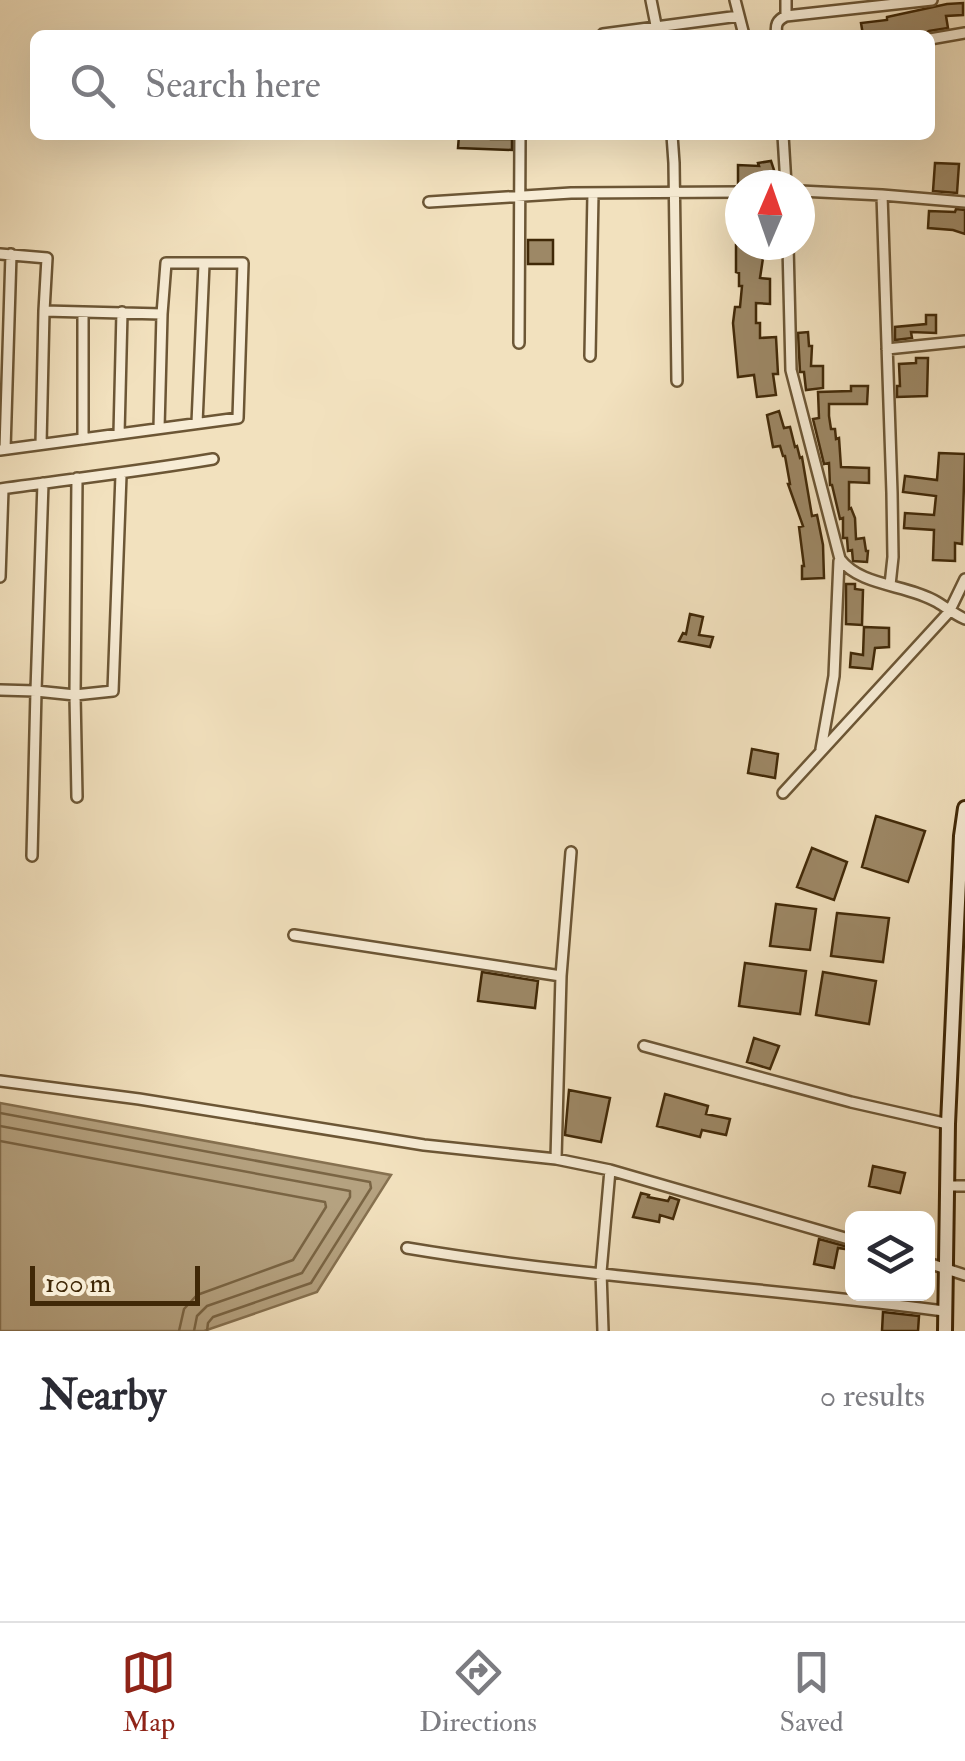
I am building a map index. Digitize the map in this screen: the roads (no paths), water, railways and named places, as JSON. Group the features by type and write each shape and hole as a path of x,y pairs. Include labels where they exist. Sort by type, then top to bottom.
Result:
{"main road":[{"path":"945,1331 948,1124 960,990 965,808"}],"street":[{"path":"651,0 657,30 739,16"},
{"path":"735,0 743,30"},
{"path":"786,0 786,16"},
{"path":"776,30 778,22 786,16 932,0"},
{"path":"935,38 965,33"},
{"path":"519,343 520,140"},
{"path":"672,140 677,381"},
{"path":"783,140 785,170"},
{"path":"429,202 725,192"},
{"path":"815,192 965,202"},
{"path":"590,356 594,194"},
{"path":"882,194 894,557 890,585"},
{"path":"40,444 47,258 5,254 2,450 238,418 243,263 166,263 159,428"},
{"path":"788,260 791,370 840,559 834,676 821,752"},
{"path":"198,423 204,264"},
{"path":"44,311 162,314"},
{"path":"83,439 84,312"},
{"path":"119,434 122,312"},
{"path":"887,349 965,341"},
{"path":"0,577 1,489 213,460"},
{"path":"0,690 75,695 112,691 121,475"},
{"path":"77,478 77,796"},
{"path":"32,856 43,483"},
{"path":"840,559 852,572 937,602 965,618"},
{"path":"783,793 949,612 965,579"},
{"path":"556,1159 561,976 570,852"},
{"path":"294,935 561,976"},
{"path":"644,1046 948,1124"},
{"path":"0,1081 424,1145 556,1159 610,1170 845,1238"},
{"path":"603,1331 600,1272 610,1170"},
{"path":"948,1186 965,1186"},
{"path":"407,1248 502,1264 944,1311"},
{"path":"935,1265 965,1276"}],"water":[{"path":"0,1103 391,1175 317,1292 204,1331 0,1331"}]}
